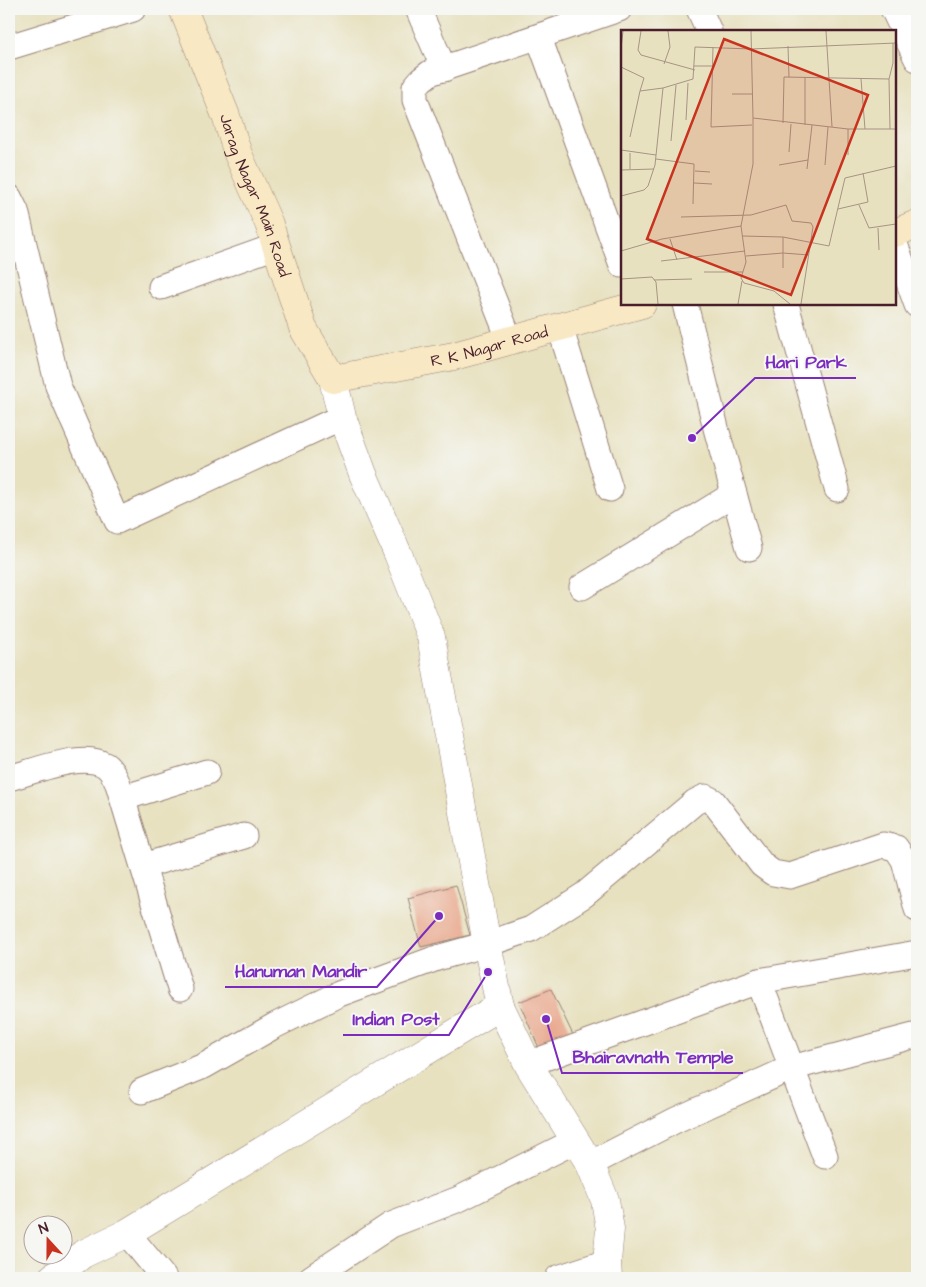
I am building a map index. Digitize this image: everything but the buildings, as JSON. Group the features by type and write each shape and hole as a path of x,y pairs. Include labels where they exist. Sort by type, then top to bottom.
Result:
{"main road":[{"name":"Jarag Nagar Main Road","path":"183,9 226,116 238,154 269,224 303,328 333,379"},
{"path":"896,233 917,224"},
{"name":"R K Nagar Road","path":"333,379 454,356 636,305"}],"street":[{"path":"9,47 133,9"},
{"path":"418,9 444,69"},
{"path":"510,341 414,100 414,87 430,73 539,38 619,9"},
{"path":"699,9 709,30"},
{"path":"893,9 917,59"},
{"path":"539,38 621,262"},
{"path":"9,197 16,211 58,386 117,521 342,417"},
{"path":"161,286 276,246"},
{"path":"896,247 917,305"},
{"path":"685,305 749,548"},
{"path":"786,305 837,489"},
{"path":"560,327 610,489"},
{"path":"333,379 342,417 363,474 398,554 431,637 500,1006 528,1064 590,1164 605,1200 610,1229 608,1270 558,1278"},
{"path":"582,587 734,494"},
{"path":"9,778 75,760 93,761 109,768 123,798 180,989"},
{"path":"123,798 207,772"},
{"path":"142,1091 204,1066 274,1026 339,994 437,958 531,929 584,895 695,802 705,797 712,801 762,865 773,873 790,876 883,845 896,848 904,860 917,909"},
{"path":"143,866 244,836"},
{"path":"528,1064 759,981 917,953"},
{"path":"759,981 825,1156"},
{"path":"52,1278 84,1254 127,1233 500,1006"},
{"path":"590,1164 676,1120 792,1068 917,1034"},
{"path":"311,1278 391,1226 460,1199 565,1146 575,1139"},
{"path":"127,1233 164,1278"}],"place":[{"name":"Hari Park","path":"692,438"},
{"name":"Hanuman Mandir","path":"439,916"},
{"name":"Indian Post","path":"488,972"},
{"name":"Bhairavnath Temple","path":"546,1019"}]}
